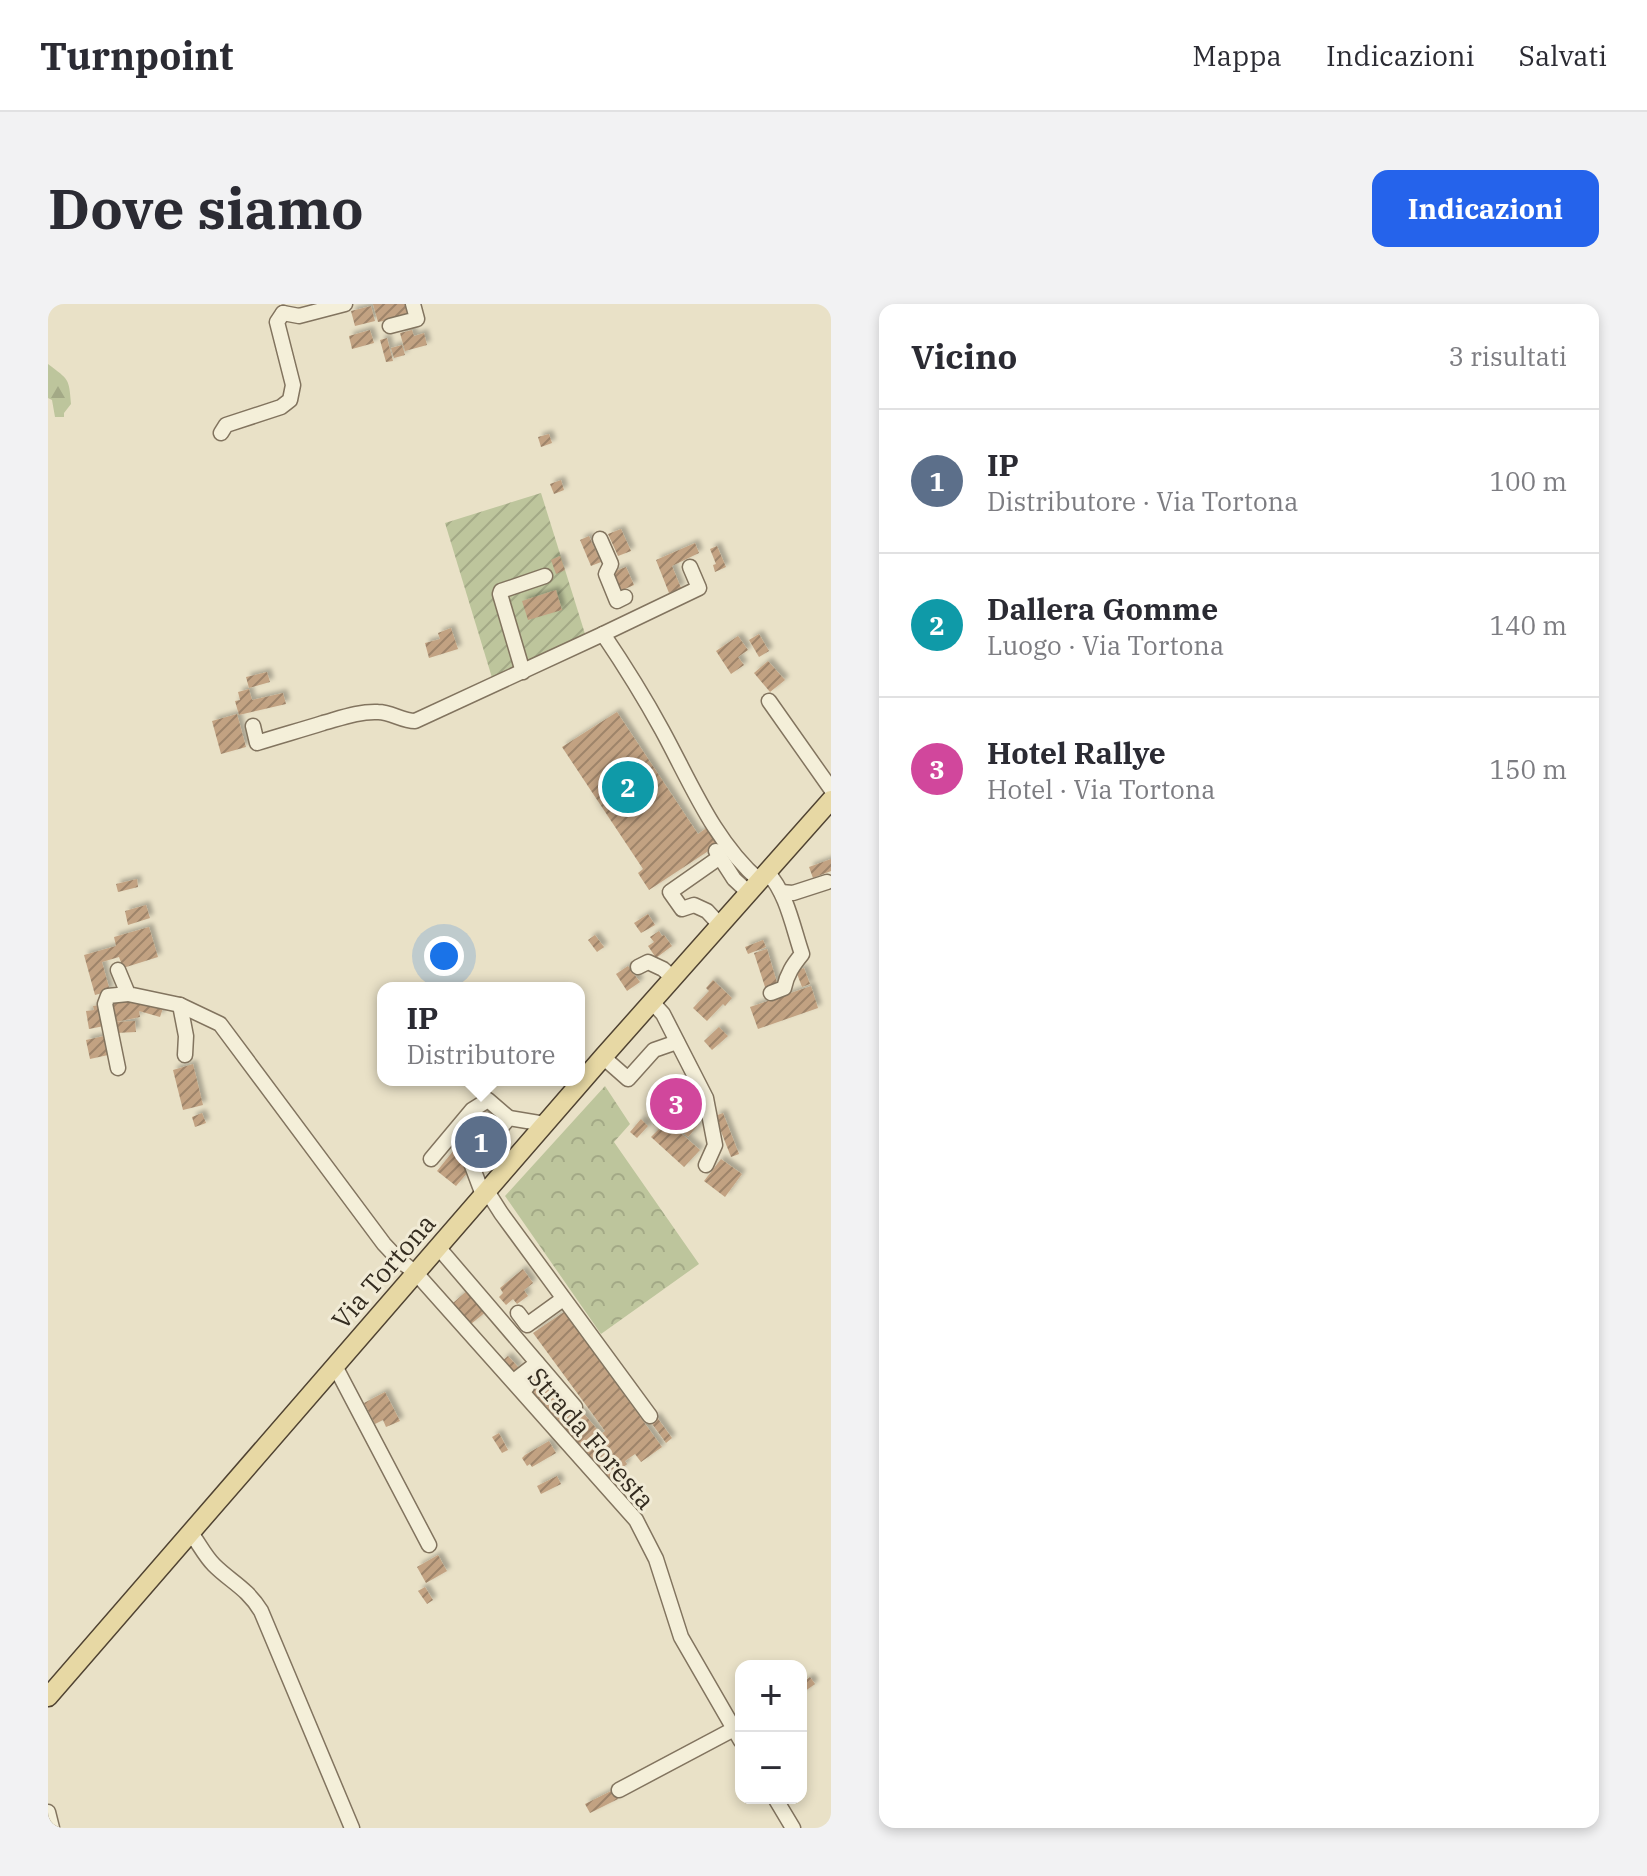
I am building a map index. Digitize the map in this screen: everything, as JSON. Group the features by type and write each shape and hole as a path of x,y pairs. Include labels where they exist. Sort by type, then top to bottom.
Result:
{"main road":[{"name":"Via Tortona","path":"585,1078 831,800"},
{"name":"Via Tortona","path":"51,1687 578,1086"}],"street":[{"path":"221,433 226,425 281,407 290,400 293,385 277,322 281,308 299,316 345,304"},
{"path":"390,326 417,319 413,304"},
{"path":"600,539 616,562 606,574 617,601 624,596 634,619"},
{"path":"253,726 257,743 364,713 379,712 415,721 699,588 690,567"},
{"path":"523,672 500,594 501,591 545,576"},
{"path":"603,634 729,847 759,882"},
{"path":"769,701 831,789"},
{"path":"720,925 707,911 694,905 682,909 670,892 718,854 734,879 759,882 774,879 781,892 802,954 787,976 784,988 771,993"},
{"path":"781,892 793,893 827,882"},
{"path":"638,967 648,962 673,978"},
{"path":"118,970 128,994 108,996 105,1004 118,1068"},
{"name":"Strada Foresta","path":"128,994 180,1005 220,1024 384,1244 416,1273 636,1520 656,1559 681,1637 736,1732"},
{"path":"652,1002 663,1014 706,1098 715,1145 706,1165"},
{"path":"180,1005 186,1036 185,1055"},
{"path":"603,1057 628,1079 654,1050 677,1042"},
{"path":"431,1159 472,1110 488,1100 509,1118 545,1124"},
{"path":"509,1118 471,1163 485,1193 650,1416"},
{"path":"438,1247 575,1407"},
{"path":"518,1313 527,1325 563,1299"},
{"path":"527,1387 519,1377 537,1363"},
{"path":"335,1366 429,1545"},
{"path":"190,1532 213,1564 239,1584 261,1611 352,1828"},
{"path":"619,1790 735,1736"},
{"path":"779,1804 793,1828"},
{"path":"48,1812 52,1828"}],"green space":[{"path":"48,364 68,384 71,404 64,417 55,417 52,400 48,398"},
{"path":"541,493 586,637 493,681 445,523"},
{"path":"605,1086 630,1124 614,1142 699,1264 601,1334 505,1196"}],"building":[{"path":"373,304 408,304 411,316 378,322"},
{"path":"371,306 375,321 355,326 351,311"},
{"path":"370,330 374,343 352,349 349,336"},
{"path":"412,330 414,336 424,333 427,345 405,351 400,333"},
{"path":"387,338 393,361 386,362 380,340"},
{"path":"402,345 405,355 394,358 391,348"},
{"path":"549,434 552,443 541,447 538,437"},
{"path":"561,480 564,490 554,494 550,484"},
{"path":"621,529 631,551 618,556 608,534"},
{"path":"589,536 601,562 591,566 580,540"},
{"path":"695,543 699,553 672,566 681,588 669,593 656,560"},
{"path":"717,546 726,567 715,572 713,565 716,564 710,549"},
{"path":"560,556 565,570 556,574 551,560"},
{"path":"626,567 634,585 618,592 610,573"},
{"path":"556,590 562,610 528,620 522,601"},
{"path":"451,628 458,649 429,658 425,643 440,639 438,633"},
{"path":"759,634 769,651 759,657 749,640"},
{"path":"738,636 748,650 738,657 744,665 731,674 716,651"},
{"path":"768,661 785,680 770,692 754,673"},
{"path":"267,672 270,682 249,688 246,677"},
{"path":"249,689 252,700 283,693 286,704 239,715 235,701 240,700 238,692"},
{"path":"617,712 698,834 708,827 719,844 649,890 638,873 643,869 562,747"},
{"path":"237,714 246,747 221,754 212,721"},
{"path":"831,859 831,871 813,878 809,867"},
{"path":"137,879 138,887 118,892 116,884"},
{"path":"146,905 150,918 128,925 125,911"},
{"path":"648,914 655,925 641,933 634,923"},
{"path":"149,927 158,957 123,968 119,957 102,962 110,991 95,995 84,955 116,946 114,937"},
{"path":"659,931 672,946 656,958 648,946 654,942 650,937"},
{"path":"595,935 604,947 597,952 588,940"},
{"path":"763,940 766,947 748,954 745,947"},
{"path":"767,949 778,986 766,990 754,953"},
{"path":"628,966 640,982 627,991 616,974"},
{"path":"804,968 810,984 802,987 796,971"},
{"path":"713,980 732,998 707,1021 693,1008 709,991 706,988"},
{"path":"811,986 818,1008 758,1029 750,1007"},
{"path":"136,995 164,1005 160,1017 139,1011 140,1017 116,1022 135,1021 136,1032 116,1033 111,1001"},
{"path":"101,1005 104,1026 89,1029 86,1011"},
{"path":"719,1027 728,1036 712,1050 704,1041"},
{"path":"104,1036 108,1055 90,1059 86,1040"},
{"path":"193,1064 203,1105 183,1110 173,1070"},
{"path":"677,1097 681,1101 685,1097 699,1110 694,1116 687,1113 699,1124 688,1137 674,1127 700,1150 684,1167 651,1137 659,1129 653,1124 659,1118 656,1116 670,1100"},
{"path":"480,1106 491,1116 480,1130 499,1146 486,1161 481,1157 456,1186 437,1171 462,1140 456,1135"},
{"path":"202,1113 206,1123 195,1127 192,1117"},
{"path":"723,1113 739,1154 731,1157 715,1116"},
{"path":"641,1119 648,1126 637,1138 630,1132"},
{"path":"721,1159 742,1174 725,1197 704,1181"},
{"path":"523,1269 533,1283 524,1290 528,1296 517,1304 513,1299 506,1305 499,1297 503,1293 500,1288"},
{"path":"468,1290 487,1311 471,1324 453,1303"},
{"path":"564,1312 662,1447 641,1462 635,1454 609,1479 528,1393 525,1378 536,1368 575,1415 581,1410 601,1434 605,1431 533,1333"},
{"path":"508,1356 519,1368 512,1374 501,1362"},
{"path":"385,1392 400,1421 386,1427 383,1420 375,1424 364,1403"},
{"path":"656,1416 672,1438 666,1443 650,1421"},
{"path":"499,1433 508,1450 502,1453 492,1437"},
{"path":"549,1441 556,1453 532,1467 530,1464 527,1466 522,1458"},
{"path":"557,1476 561,1484 541,1494 537,1486"},
{"path":"438,1555 447,1571 426,1583 417,1567"},
{"path":"425,1587 433,1600 427,1604 418,1591"},
{"path":"810,1677 815,1684 807,1690"},
{"path":"613,1790 618,1799 590,1813 585,1804"}],"place":[{"name":"Dallera Gomme","path":"628,787"},
{"name":"Hotel Rallye","path":"676,1104"},
{"name":"IP","path":"481,1142"}]}
